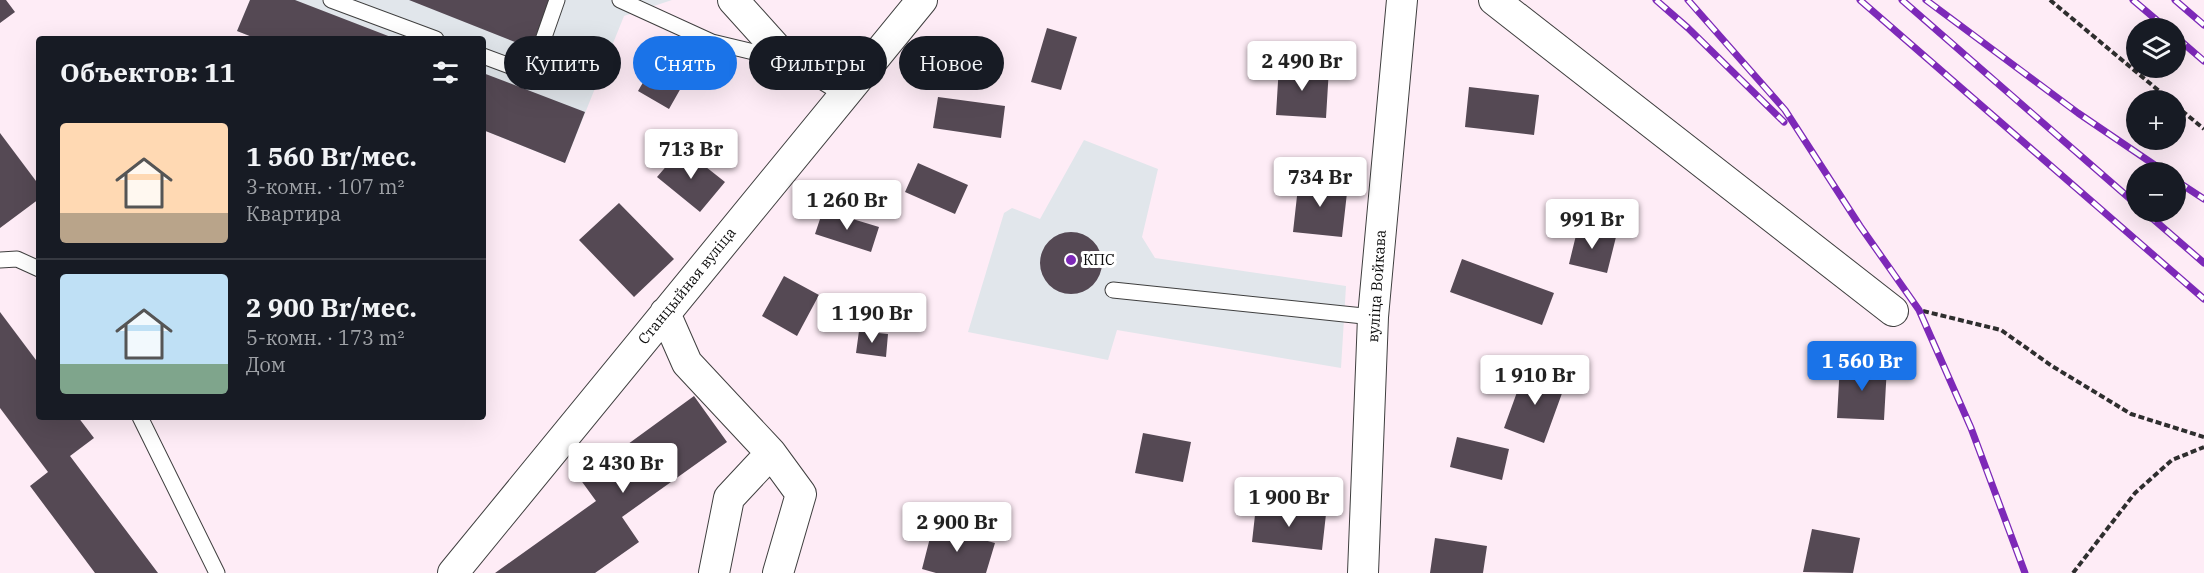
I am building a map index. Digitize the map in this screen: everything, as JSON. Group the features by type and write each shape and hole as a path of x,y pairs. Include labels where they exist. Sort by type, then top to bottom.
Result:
{"street":[{"path":"733,0 766,36"},
{"name":"Станцыйная вуліца","path":"453,573 922,0"},
{"name":"вуліца Войкава","path":"1363,573 1373,317 1402,0"},
{"path":"1494,0 1893,311"},
{"path":"665,313 687,363 771,453 801,494 778,573"},
{"path":"714,573 729,498 771,453"}],"lane":[{"path":"331,0 428,36"},
{"path":"486,57 510,66 524,68 536,60 557,0"},
{"path":"620,0 712,42 749,51"},
{"path":"836,90 845,96"},
{"path":"0,260 17,259 36,268"},
{"path":"1113,290 1373,317"},
{"path":"141,420 217,573"}],"path":[{"path":"2050,0 2158,90"},
{"path":"2186,114 2204,129"},
{"path":"1893,311 1919,310 2001,330 2052,366 2131,414 2204,437"},
{"path":"2073,573 2135,493 2172,460 2204,447"}],"shaded area":[{"path":"250,0 672,0 624,16 616,36 504,36 504,90 594,90 565,163 486,131 486,36 250,36 237,31"},
{"path":"1084,140 1158,169 1142,237 1155,258 1346,286 1341,368 1117,330 1108,360 968,332 1004,213 1012,208 1040,219"}],"building":[{"path":"0,0 6,0 15,12 0,23"},
{"path":"250,0 295,0 388,36 250,36 237,31"},
{"path":"409,0 553,0 536,36 504,38"},
{"path":"1047,28 1077,37 1061,90 1031,82"},
{"path":"1279,65 1329,68 1326,118 1276,115"},
{"path":"486,74 504,81 504,90 527,90 585,112 565,163 486,131"},
{"path":"1469,87 1539,95 1534,135 1465,127"},
{"path":"639,90 680,90 669,109"},
{"path":"938,97 1005,106 1001,138 933,128"},
{"path":"0,133 36,181 36,201 0,228"},
{"path":"682,148 725,182 700,212 657,177"},
{"path":"918,163 968,185 955,214 905,192"},
{"path":"1299,178 1348,184 1342,237 1293,232"},
{"path":"619,203 674,259 634,297 579,240"},
{"path":"823,210 879,227 871,252 815,234"},
{"path":"1578,227 1616,237 1607,273 1569,264"},
{"name":"КПС","path":"1065,232 1077,232 1093,241 1100,251 1102,263 1100,275 1093,285 1077,294 1065,294 1054,289 1045,280 1040,269 1040,257 1045,246 1054,237"},
{"path":"1462,259 1554,293 1542,325 1450,292"},
{"path":"784,276 819,295 797,336 762,316"},
{"path":"0,312 36,360 36,420 80,420 94,438 70,456 158,573 95,573 30,486 48,472 0,408"},
{"path":"859,331 888,334 886,357 856,353"},
{"path":"1840,363 1887,366 1884,420 1837,418"},
{"path":"1525,370 1565,385 1544,443 1504,428"},
{"path":"694,396 727,442 622,517 639,542 595,573 495,573 596,501 580,479"},
{"path":"1143,433 1191,442 1183,482 1135,473"},
{"path":"1457,437 1509,449 1502,480 1450,467"},
{"path":"1256,506 1326,514 1322,550 1252,542"},
{"path":"933,526 995,543 986,573 936,573 922,569"},
{"path":"1812,529 1860,538 1853,573 1803,572"},
{"path":"1435,538 1487,546 1483,573 1430,573"}],"railway":[{"path":"1656,0 1688,28 1784,122"},
{"path":"1688,0 1785,110 1860,226 1919,310 1971,428 2025,573"},
{"path":"1860,0 2204,299"},
{"path":"1902,0 2126,195"},
{"path":"1926,0 2078,113 2150,162"},
{"path":"2133,0 2154,18"},
{"path":"2175,0 2204,25"},
{"path":"2186,45 2204,61"},
{"path":"2186,187 2204,199"},
{"path":"2157,222 2204,263"}],"place":[{"name":"КПС","path":"1071,260"}]}
